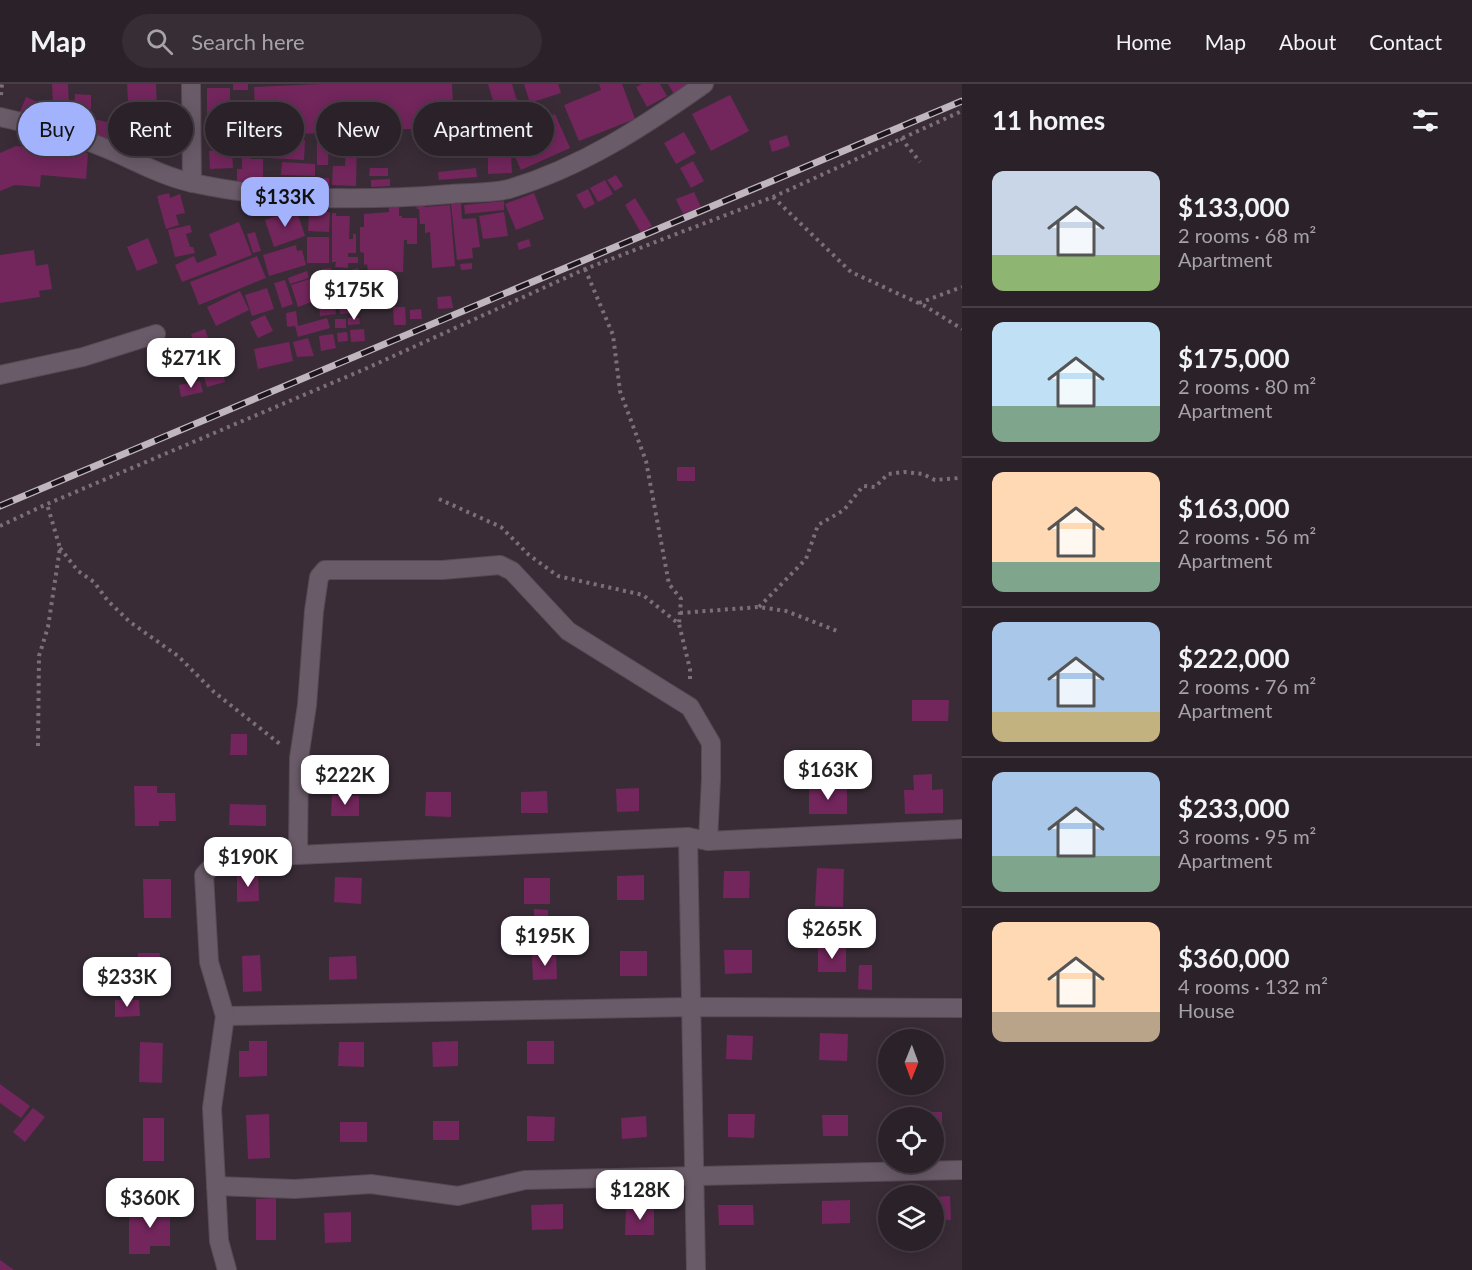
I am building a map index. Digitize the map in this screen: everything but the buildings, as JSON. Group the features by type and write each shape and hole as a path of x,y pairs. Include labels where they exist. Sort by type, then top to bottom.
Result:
{"street":[{"path":"191,84 192,183"},
{"path":"0,117 67,134 192,183 296,198 426,196 507,190 566,168 643,127 704,84"},
{"path":"0,375 82,357 156,334"},
{"path":"297,854 299,758 307,705 314,611 319,577 325,570 442,570 500,565 512,571 568,631 690,707 711,743 708,840"},
{"path":"227,1270 219,1241 212,1108 225,1016 209,962 204,875 215,863 231,858 297,854 688,837 708,840 962,829"},
{"path":"688,837 696,1270"},
{"path":"225,1016 690,1007 962,1008"},
{"path":"216,1186 296,1189 371,1184 458,1196 525,1180 962,1170"}],"path":[{"path":"0,526 365,369 585,269 774,197 962,111"},
{"path":"901,138 920,162"},
{"path":"774,197 851,272 918,303 962,329"},
{"path":"585,269 613,335 620,391 646,461 669,584 681,599 679,624 690,669 690,707"},
{"path":"918,303 962,287"},
{"path":"759,607 806,559 818,525 844,510 863,486 875,487 888,474 904,472 923,474 934,480 959,478"},
{"path":"439,499 501,527 529,555 558,576 643,595 679,624"},
{"path":"47,504 60,548 78,571 94,582 108,601 130,622 178,656 235,709 299,758"},
{"path":"38,746 39,656 48,627 60,548"},
{"path":"680,613 759,607 786,611 837,631"}],"railway":[{"path":"0,506 962,101"}]}
